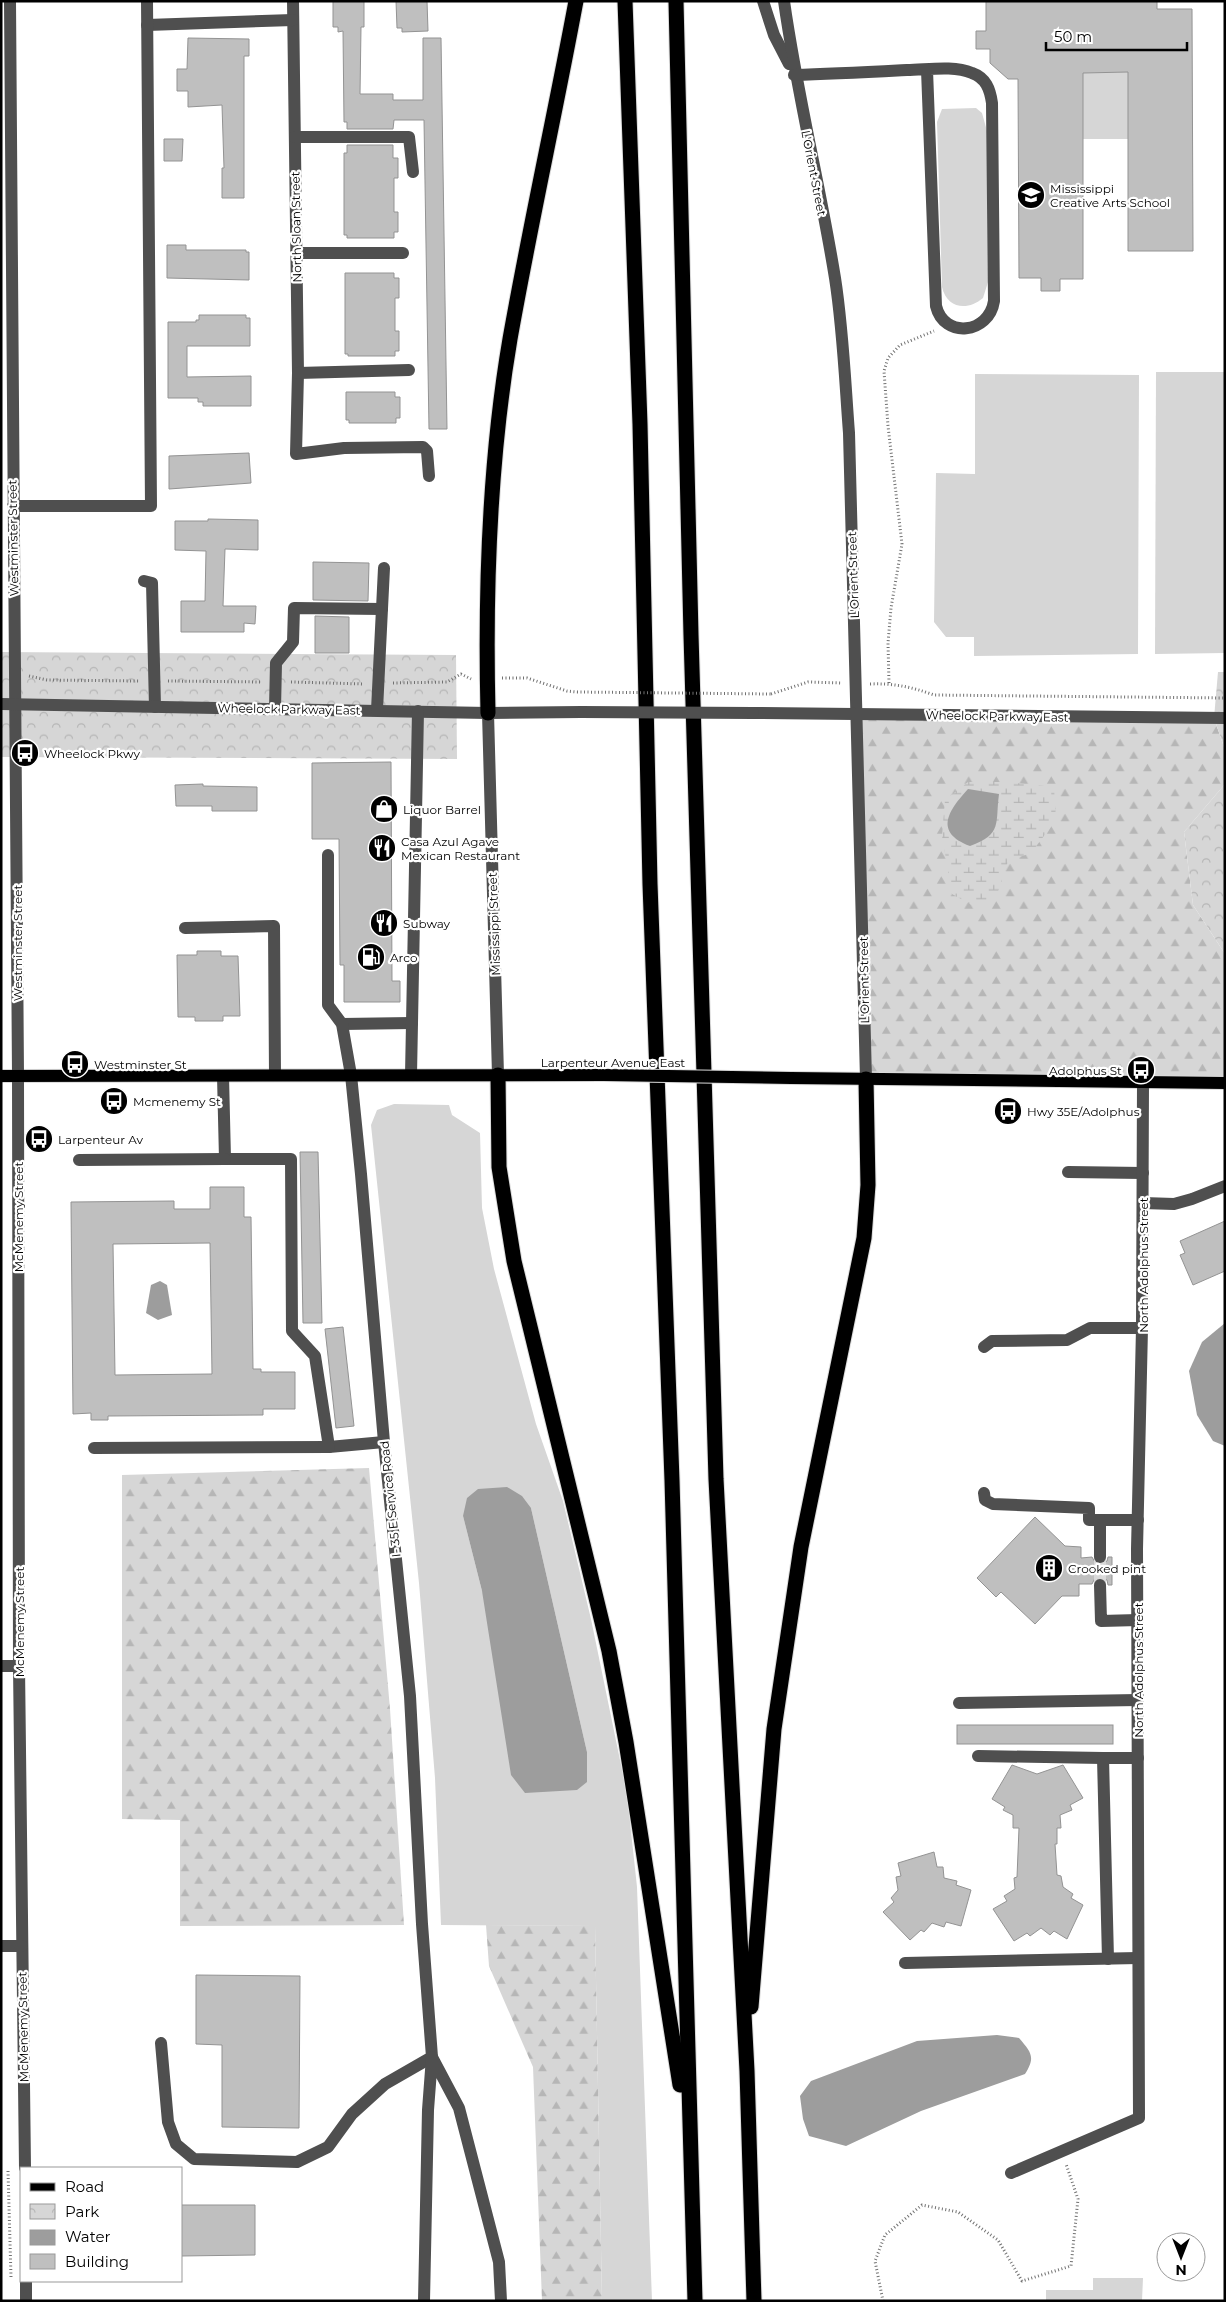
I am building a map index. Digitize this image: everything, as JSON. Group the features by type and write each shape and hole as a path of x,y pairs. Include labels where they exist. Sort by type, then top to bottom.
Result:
{"highway":[{"path":"488,713 490,526 508,360 576,1"},
{"path":"625,1 640,424 650,884 672,1480 695,2301"},
{"path":"676,1 691,645 716,1479 746,2071 754,2256 754,2301"},
{"path":"498,1074 499,1167 514,1261 609,1651 626,1742 690,2146"},
{"path":"746,2071 774,1729 800,1547 864,1238 868,1185 866,1079"},
{"path":"754,2256 761,2301"}],"main road":[{"name":"Larpenteur Avenue East","path":"1,1076 498,1074 1225,1083"}],"street":[{"name":"Westminster Street","path":"10,1 18,1076"},
{"path":"13,506 151,506 147,1"},
{"name":"North Sloan Street","path":"293,1 298,373 296,454 344,448 423,447 427,451 429,476"},
{"name":"L'Orient Street","path":"762,1 774,35 794,75"},
{"name":"L'Orient Street","path":"784,1 794,75 833,269 842,330 849,433 858,714 866,1079"},
{"path":"148,25 293,20"},
{"path":"794,75 927,70 956,69 972,72 983,80 990,90 994,301 988,318 979,325 965,328 946,323 939,315 936,306 927,70"},
{"path":"295,137 409,137 413,172"},
{"path":"296,253 403,253"},
{"path":"298,373 409,370"},
{"path":"378,710 384,568"},
{"path":"144,581 152,583 155,707"},
{"path":"275,709 276,663 293,642 294,608 382,608"},
{"name":"Wheelock Parkway East","path":"1,704 488,713 770,713 1225,718"},
{"path":"411,1075 418,711"},
{"name":"Mississippi Street","path":"488,713 498,1074"},
{"path":"328,855 328,1005 342,1024 412,1023"},
{"path":"185,928 274,926 275,1076"},
{"name":"I- 35 E Service Road","path":"342,1024 351,1075 384,1442 410,1696 422,1924 432,2058 428,2110 424,2301"},
{"name":"McMenemy Street","path":"18,1076 19,1666 25,2167"},
{"path":"223,1076 225,1158"},
{"name":"North Adolphus Street","path":"1011,2173 1139,2118 1138,1520 1142,1328 1143,1083"},
{"path":"79,1160 291,1159 292,1331 316,1356 329,1447"},
{"path":"1068,1172 1143,1173"},
{"path":"1143,1203 1174,1204 1225,1186"},
{"path":"984,1346 992,1341 1067,1340 1090,1328 1142,1328"},
{"path":"94,1448 329,1447 384,1442"},
{"path":"984,1493 985,1500 993,1504 1089,1508 1089,1520 1138,1520"},
{"path":"1100,1520 1100,1557"},
{"path":"1100,1585 1101,1621 1138,1620"},
{"path":"1,1666 19,1666"},
{"path":"959,1703 1138,1700"},
{"path":"978,1756 1138,1758"},
{"path":"1103,1758 1108,1959"},
{"path":"1,1946 22,1946"},
{"path":"905,1963 1138,1958"},
{"path":"161,2043 168,2122 176,2144 194,2159 297,2162 328,2147 352,2114 385,2084 432,2058 459,2108 499,2262 501,2301"},
{"path":"26,2282 26,2301"}],"path":[{"path":"946,323 926,336 900,345 888,358 884,371 888,426 902,544 891,608 888,644 889,683 914,688 934,695 1225,698"},
{"path":"32,676 47,680 379,684 447,682 461,674 470,679"},
{"path":"513,678 527,678 567,691 577,692 771,694 808,682 827,682"},
{"path":"883,2301 876,2261 885,2234 922,2205 958,2212 998,2240 1022,2281 1071,2266 1078,2199 1062,2152"}],"green space":[{"path":"1128,72 1128,139 1083,139 1083,73"},
{"path":"976,108 982,113 987,131 988,282 983,298 971,305 959,306 948,300 942,287 937,122 942,109"},
{"path":"1156,372 1225,372 1225,653 1155,654"},
{"path":"975,374 1139,375 1138,654 974,656 974,637 946,637 934,622 936,473 975,474"},
{"path":"1,652 456,655 457,759 1,757"},
{"path":"1218,672 1225,672 1225,750 1214,718"},
{"path":"858,714 1214,718 1225,750 1225,784 1184,832 1193,905 1225,954 1225,1083 866,1079"},
{"path":"968,782 1006,782 1054,787 1056,820 1031,853 1008,861 999,890 979,909 952,894 942,836 945,800"},
{"path":"1225,784 1225,954 1193,905 1184,832"},
{"path":"394,1104 449,1105 452,1115 480,1133 482,1208 494,1269 536,1424 563,1501 591,1619 627,1794 637,1887 652,2301 602,2301 595,1926 441,1925 435,1778 419,1583 371,1125 377,1110","holes":["531,1508 587,1752 587,1782 482,1591 463,1516"]},
{"path":"369,1468 390,1709 404,1925 180,1926 180,1820 122,1819 122,1475"},
{"path":"486,1925 595,1926 602,2301 542,2301 533,2067 489,1966"},
{"path":"1093,2278 1143,2278 1142,2301 1046,2301 1046,2290 1093,2290"}],"water":[{"path":"968,789 999,794 997,820 993,832 981,842 970,846 951,834 948,827 948,820 955,805"},
{"path":"160,1281 167,1285 172,1315 158,1320 146,1313 151,1285"},
{"path":"1225,1323 1225,1446 1213,1441 1197,1415 1189,1371 1202,1342"},
{"path":"507,1487 522,1496 531,1508 587,1752 587,1782 577,1790 525,1793 511,1775 482,1591 463,1516 467,1498 478,1489"},
{"path":"997,2035 1019,2038 1027,2047 1031,2059 1025,2074 921,2111 846,2146 809,2136 803,2119 800,2096 811,2081 917,2041"}],"building":[{"path":"333,1 364,1 364,27 361,27 360,94 393,94 393,100 423,100 423,38 441,38 447,429 429,429 424,120 394,120 393,129 347,129 347,122 344,122 343,31 338,32 338,27 333,27"},
{"path":"396,1 427,1 428,31 402,32 402,28 397,28"},
{"path":"986,1 1157,1 1157,9 1192,9 1193,251 1128,251 1128,72 1083,73 1083,279 1060,279 1060,291 1041,291 1041,278 1019,278 1018,79 1008,79 990,63 990,49 976,49 976,31 986,31"},
{"path":"188,38 249,39 249,56 244,56 244,198 222,198 222,168 224,168 222,105 188,107 188,91 177,91 177,69 187,69"},
{"path":"164,139 183,139 182,161 164,161"},
{"path":"347,145 393,145 393,158 398,158 398,178 394,178 394,212 398,212 398,232 394,232 394,238 347,238 347,235 344,235 344,153 347,153"},
{"path":"167,245 186,245 186,250 246,250 246,252 249,252 249,280 167,278"},
{"path":"345,273 394,273 394,278 399,278 399,298 395,298 395,331 399,331 399,351 395,351 395,356 348,356 348,354 345,354"},
{"path":"199,315 246,315 246,318 250,318 250,346 187,346 187,377 251,376 251,406 203,406 203,402 198,402 198,398 168,398 168,322 196,322 196,320 199,320"},
{"path":"346,392 395,392 395,397 400,397 400,418 396,418 396,423 349,423 349,420 346,420"},
{"path":"249,453 251,483 169,489 169,456"},
{"path":"208,519 258,520 258,550 225,549 223,606 256,606 255,624 244,623 244,632 181,632 181,601 205,601 206,551 175,550 175,521 208,521"},
{"path":"313,562 369,563 368,601 313,600"},
{"path":"315,616 349,617 349,653 315,653"},
{"path":"391,762 392,981 400,981 400,1002 344,1002 344,965 340,965 339,839 312,839 312,763"},
{"path":"203,784 203,786 257,787 257,811 212,811 212,806 176,806 175,785"},
{"path":"197,951 221,951 221,956 238,956 240,1016 223,1016 223,1021 195,1021 195,1017 178,1017 177,955 197,955"},
{"path":"300,1152 318,1152 322,1323 303,1323"},
{"path":"210,1187 244,1187 244,1217 251,1217 253,1369 261,1369 261,1372 295,1372 295,1409 263,1409 263,1415 108,1416 108,1420 91,1420 91,1413 73,1414 71,1202 174,1201 174,1209 210,1209","holes":["210,1243 212,1374 115,1375 113,1244"]},
{"path":"1225,1221 1225,1271 1193,1285 1180,1255 1185,1253 1180,1241"},
{"path":"343,1327 354,1426 336,1428 325,1329"},
{"name":"Crooked pint","path":"1035,1517 1065,1546 1081,1547 1081,1558 1092,1557 1096,1564 1100,1565 1107,1561 1108,1557 1112,1557 1112,1585 1108,1585 1107,1580 1100,1577 1095,1578 1092,1584 1079,1584 1079,1596 1062,1596 1035,1624 1001,1592 996,1597 977,1578"},
{"path":"957,1725 1113,1725 1113,1744 957,1744"},
{"path":"1012,1765 1037,1774 1063,1765 1083,1798 1070,1805 1072,1810 1060,1815 1061,1828 1057,1828 1057,1844 1055,1844 1057,1875 1061,1876 1063,1887 1073,1894 1071,1898 1083,1905 1067,1939 1054,1931 1050,1935 1041,1928 1030,1936 1027,1933 1014,1941 993,1909 1007,1901 1004,1896 1015,1889 1014,1878 1017,1877 1019,1828 1013,1828 1013,1815 1003,1810 1005,1807 992,1799"},
{"path":"934,1852 937,1867 943,1867 944,1878 957,1881 956,1885 971,1890 961,1926 946,1922 944,1927 932,1923 924,1932 921,1930 910,1940 883,1912 894,1902 891,1898 898,1890 896,1877 901,1876 898,1863"},
{"path":"196,1975 300,1976 299,2128 222,2127 222,2045 196,2044"},
{"path":"182,2205 255,2205 255,2255 182,2256"}],"tunnel":[{"path":"1100,1557 1100,1585"}],"place":[{"name":"Mississippi Creative Arts School","path":"1031,195"},
{"name":"Wheelock Pkwy","path":"25,753"},
{"name":"Liquor Barrel","path":"384,809"},
{"name":"Casa Azul Agave Mexican Restaurant","path":"382,848"},
{"name":"Subway","path":"384,923"},
{"name":"Arco","path":"371,957"},
{"name":"Westminster St","path":"75,1064"},
{"name":"Adolphus St","path":"1141,1070"},
{"name":"Mcmenemy St","path":"114,1101"},
{"name":"Hwy 35E/Adolphus","path":"1008,1111"},
{"name":"Larpenteur Av","path":"39,1139"},
{"name":"Crooked pint","path":"1049,1568"}]}
